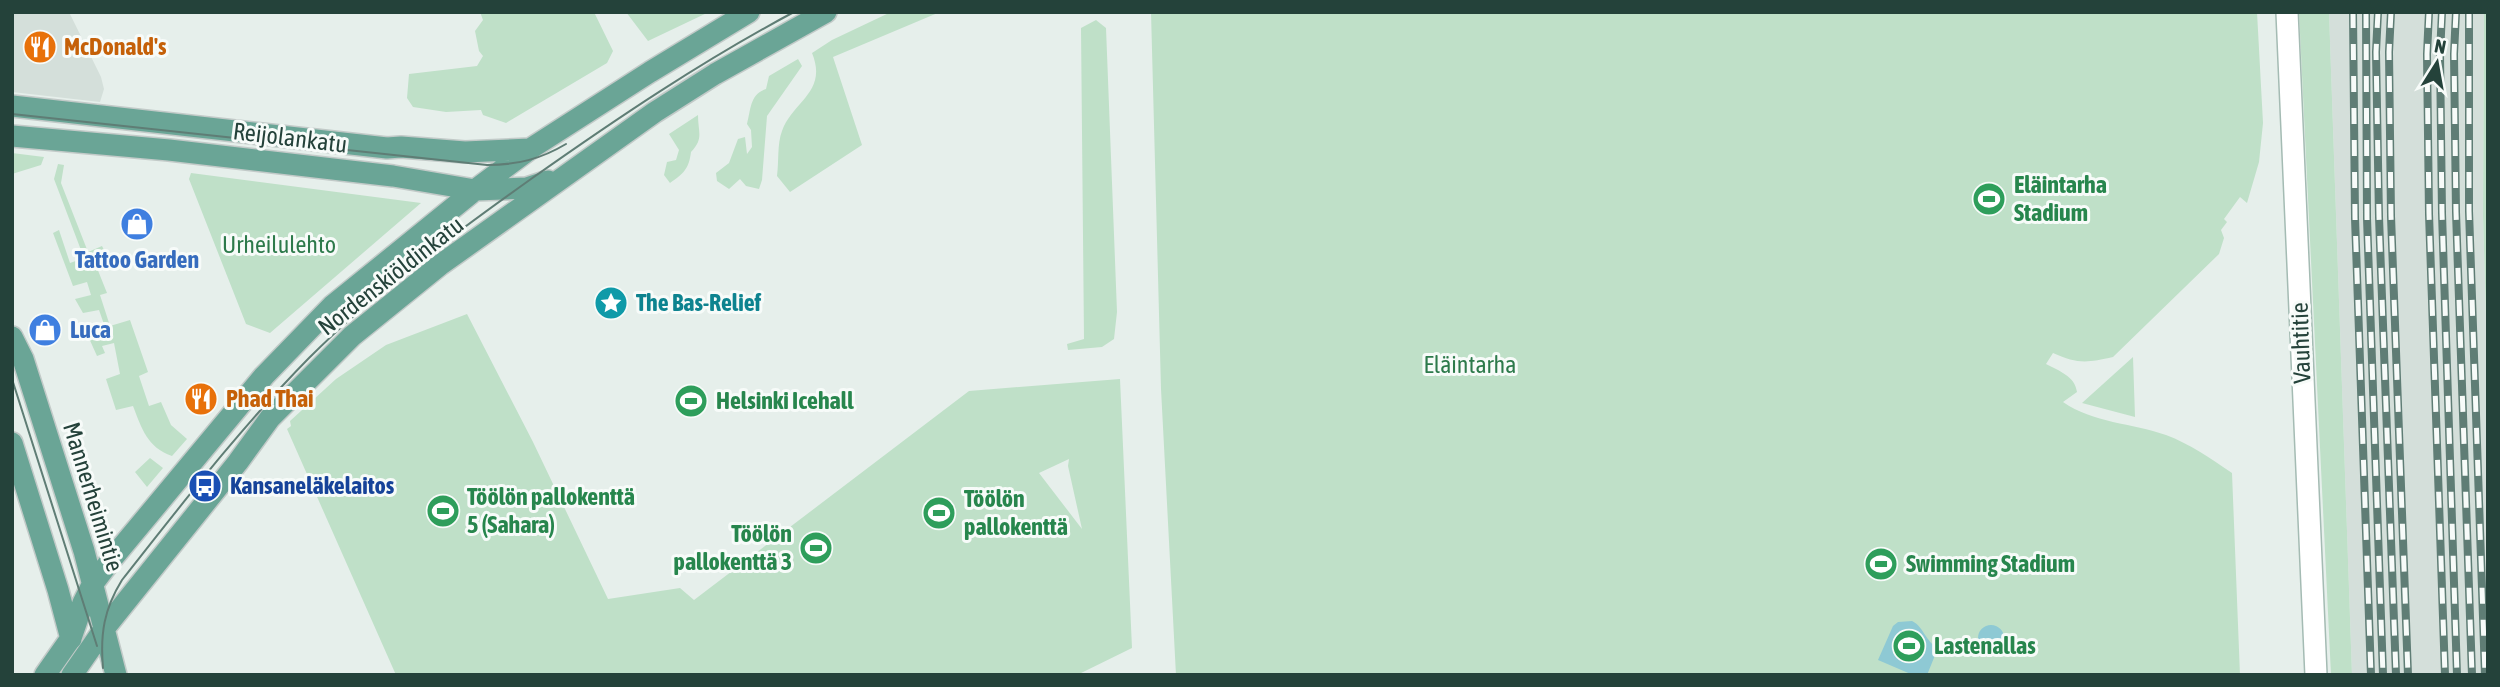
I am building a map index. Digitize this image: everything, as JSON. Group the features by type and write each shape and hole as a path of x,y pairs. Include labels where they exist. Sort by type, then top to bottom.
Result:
{"main road":[{"name":"Nordenskiöldinkatu","path":"45,675 71,638 80,609 92,585 204,445 292,346 342,298 530,149 749,12"},
{"name":"Nordenskiöldinkatu","path":"76,673 104,629 270,418 352,336 440,265 561,177 705,80 826,12"},
{"name":"Vauhtitie","path":"2287,12 2316,675"},
{"name":"Reijolankatu","path":"12,106 387,148 465,152 530,149"},
{"name":"Reijolankatu","path":"12,136 393,176 475,190 527,188 561,177"},
{"name":"Mannerheimintie","path":"12,337 23,359 92,585 116,675"},
{"path":"12,443 58,590 71,638 76,673"}],"shaded area":[{"path":"12,12 69,12 101,77 104,89 100,102 12,92"},
{"path":"2329,12 2484,12 2483,216 2488,383 2488,675 2352,675"}],"green space":[{"path":"480,12 594,12 613,51 607,63 506,123 483,115 481,110 446,112 413,107 407,98 409,74 477,66 483,56 479,51 475,31 483,20"},
{"path":"626,12 709,12 648,41"},
{"path":"891,12 940,12 833,57 862,145 790,192 777,176 779,142 787,121 807,95 816,77 812,53 832,40"},
{"name":"Eläintarha","path":"1151,12 2257,12 2263,123 2259,162 2247,203 2240,197 2224,219 2227,222 2221,230 2224,238 2219,254 2113,357 2082,361 2053,353 2046,364 2066,375 2076,386 2077,392 2063,402 2100,419 2166,435 2192,447 2232,473 2240,675 1176,675 1161,389"},
{"path":"2299,12 2329,12 2352,675 2331,675"},
{"path":"2484,12 2488,12 2488,383 2483,216"},
{"path":"1096,20 1106,28 1117,312 1114,339 1102,347 1068,350 1067,344 1084,339 1081,28"},
{"path":"798,59 802,66 767,116 759,189 746,186 740,179 729,189 717,181 716,173 729,163 738,139 745,137 747,154 752,147 751,130 747,124 754,98 766,89 769,76"},
{"path":"698,115 698,143 691,152 685,170 670,183 664,175 667,162 676,160 679,150 669,134"},
{"path":"12,153 44,157 41,165 12,174"},
{"path":"58,164 64,165 61,183 88,252 102,246 107,256 95,263 107,293 100,295 110,326 130,320 148,372 139,376 149,406 161,402 171,425 187,439 172,456 151,442 133,406 116,410 106,379 120,374 114,343 102,346 105,353 97,356 88,336 106,330 99,310 83,313 75,299 91,295 87,282 73,286 53,233 59,230 70,263 84,258 54,179"},
{"name":"Urheilulehto","path":"191,173 421,203 270,333 246,324 189,179"},
{"name":"Töölön pallokenttä","path":"467,314 533,442 608,599 680,588 694,600 969,391 1120,379 1132,648 1077,675 396,675 287,429 291,426 290,421 336,379 386,345","holes":["1069,459 1068,466 1082,529 1039,473"]},
{"path":"2133,357 2135,417 2082,403"},
{"path":"150,458 163,468 147,487 135,472"}],"water":[{"name":"Lastenallas","path":"1912,621 1938,648 1927,675 1913,675 1878,660 1893,626 1898,622"},
{"path":"1991,625 2000,629 2004,638 2000,647 1991,651 1982,647 1978,638 1982,629"}],"tram line":[{"path":"103,668 105,622 111,601 122,580 236,439 284,384 335,333 416,264 563,157 693,71 794,12"},
{"path":"12,114 487,165 528,160 566,144"},
{"path":"12,379 97,646"}],"railway":[{"path":"2353,12 2355,218 2371,675"},
{"path":"2366,12 2367,218 2383,675"},
{"path":"2378,12 2376,52 2379,217 2396,675"},
{"path":"2391,12 2391,216 2408,675"},
{"path":"2429,12 2429,214 2445,675"},
{"path":"2442,12 2442,213 2457,675"},
{"path":"2456,12 2456,212 2472,675"},
{"path":"2469,12 2469,211 2485,675"}],"place":[{"name":"McDonald's","path":"40,47"},
{"name":"Eläintarha Stadium","path":"1989,199"},
{"name":"Tattoo Garden","path":"137,224"},
{"name":"The Bas-Relief","path":"611,303"},
{"name":"Luca","path":"45,330"},
{"name":"Phad Thai","path":"201,399"},
{"name":"Helsinki Icehall","path":"691,401"},
{"name":"Kansaneläkelaitos","path":"205,486"},
{"name":"Töölön pallokenttä 5 (Sahara)","path":"443,511"},
{"name":"Töölön pallokenttä","path":"939,513"},
{"name":"Töölön pallokenttä 3","path":"816,548"},
{"name":"Swimming Stadium","path":"1881,564"},
{"name":"Lastenallas","path":"1909,646"}]}
